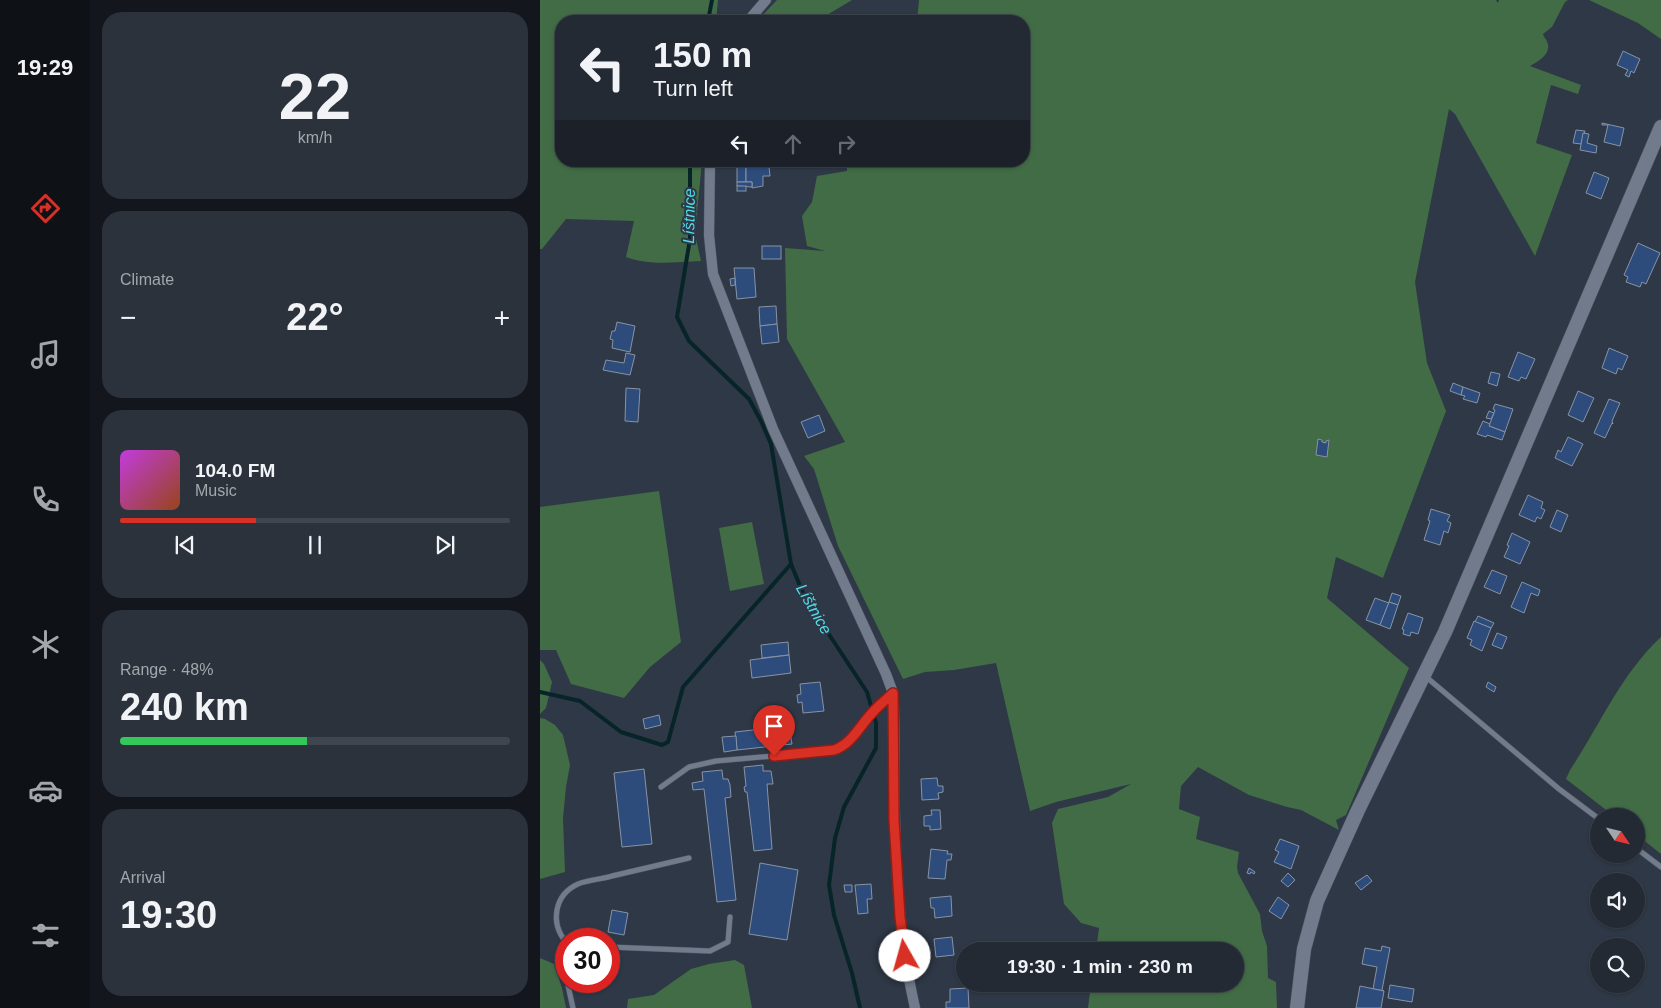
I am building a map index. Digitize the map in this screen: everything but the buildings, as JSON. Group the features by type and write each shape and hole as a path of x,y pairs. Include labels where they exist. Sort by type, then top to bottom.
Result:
{"street":[{"path":"753,15 766,0"},
{"path":"1296,1008 1304,950 1317,901 1358,810 1445,632 1661,127"},
{"path":"710,167 709,235 713,274 773,428 893,693 894,820 900,917 908,976 915,1008"}],"lane":[{"path":"1424,676 1552,783 1590,812"},
{"path":"661,787 689,767 716,761 808,753 841,748 848,743 873,712 893,693"},
{"path":"1645,855 1661,867"},
{"path":"559,928 557,904 562,895 578,884 688,858"},
{"path":"620,947 710,951 728,942 730,917"},
{"path":"570,993 573,1008"}],"green space":[{"path":"540,0 718,0 717,15 555,15 555,167 701,167 695,234 701,261 644,262 626,257 634,221 566,219 542,249 540,249"},
{"path":"777,0 852,0 827,15 763,15"},
{"path":"919,0 1496,0 1498,3 1499,0 1568,0 1565,2 1552,27 1543,34 1548,44 1547,52 1530,66 1581,85 1578,94 1551,85 1536,143 1572,155 1535,256 1455,114 1449,109 1415,282 1427,363 1446,411 1383,578 1336,557 1327,598 1409,668 1346,815 1336,820 1339,830 1301,810 1249,795 1198,767 1181,786 1179,809 1200,817 1196,839 1239,852 1238,873 1260,914 1262,931 1267,946 1268,978 1276,982 1277,1008 1088,1008 1090,992 1244,992 1244,942 1097,942 1099,928 1081,923 1064,904 1052,823 1058,809 1108,797 1131,784 1056,802 1030,811 996,663 954,670 925,672 903,679 838,546 814,469 804,456 845,442 787,339 785,248 825,251 807,246 802,216 812,202 817,176 847,171 847,167 1030,167 1030,15 918,15"},
{"path":"1589,0 1661,0 1661,39 1638,23"},
{"path":"659,491 681,642 650,667 624,698 571,684 556,650 540,650 540,507"},
{"path":"752,522 764,584 730,591 719,528"},
{"path":"1661,637 1661,854 1645,841 1645,808 1604,808 1566,779 1623,683 1647,651"},
{"path":"540,660 544,664 552,682 546,708 540,714"},
{"path":"540,718 555,725 563,735 570,765 563,818 565,872 540,879"},
{"path":"540,958 554,964 555,993 563,993 566,1008 540,1008"},
{"path":"735,960 744,965 752,1008 627,1008 628,999 654,995 691,969"}],"waterway":[{"name":"Líštnice","path":"709,15 712,0"},
{"name":"Líštnice","path":"690,167 690,239 677,317 689,341 749,399 761,421 771,444 791,564 805,598 867,692 876,723 876,748 844,807 835,838 829,885 834,915 852,973 860,1008"},
{"path":"540,692 580,701 621,732 662,745 668,742 683,687 791,564"}],"route":[{"path":"774,756 841,748 848,743 873,712 893,693 895,718 894,820 900,917 905,956"}]}
